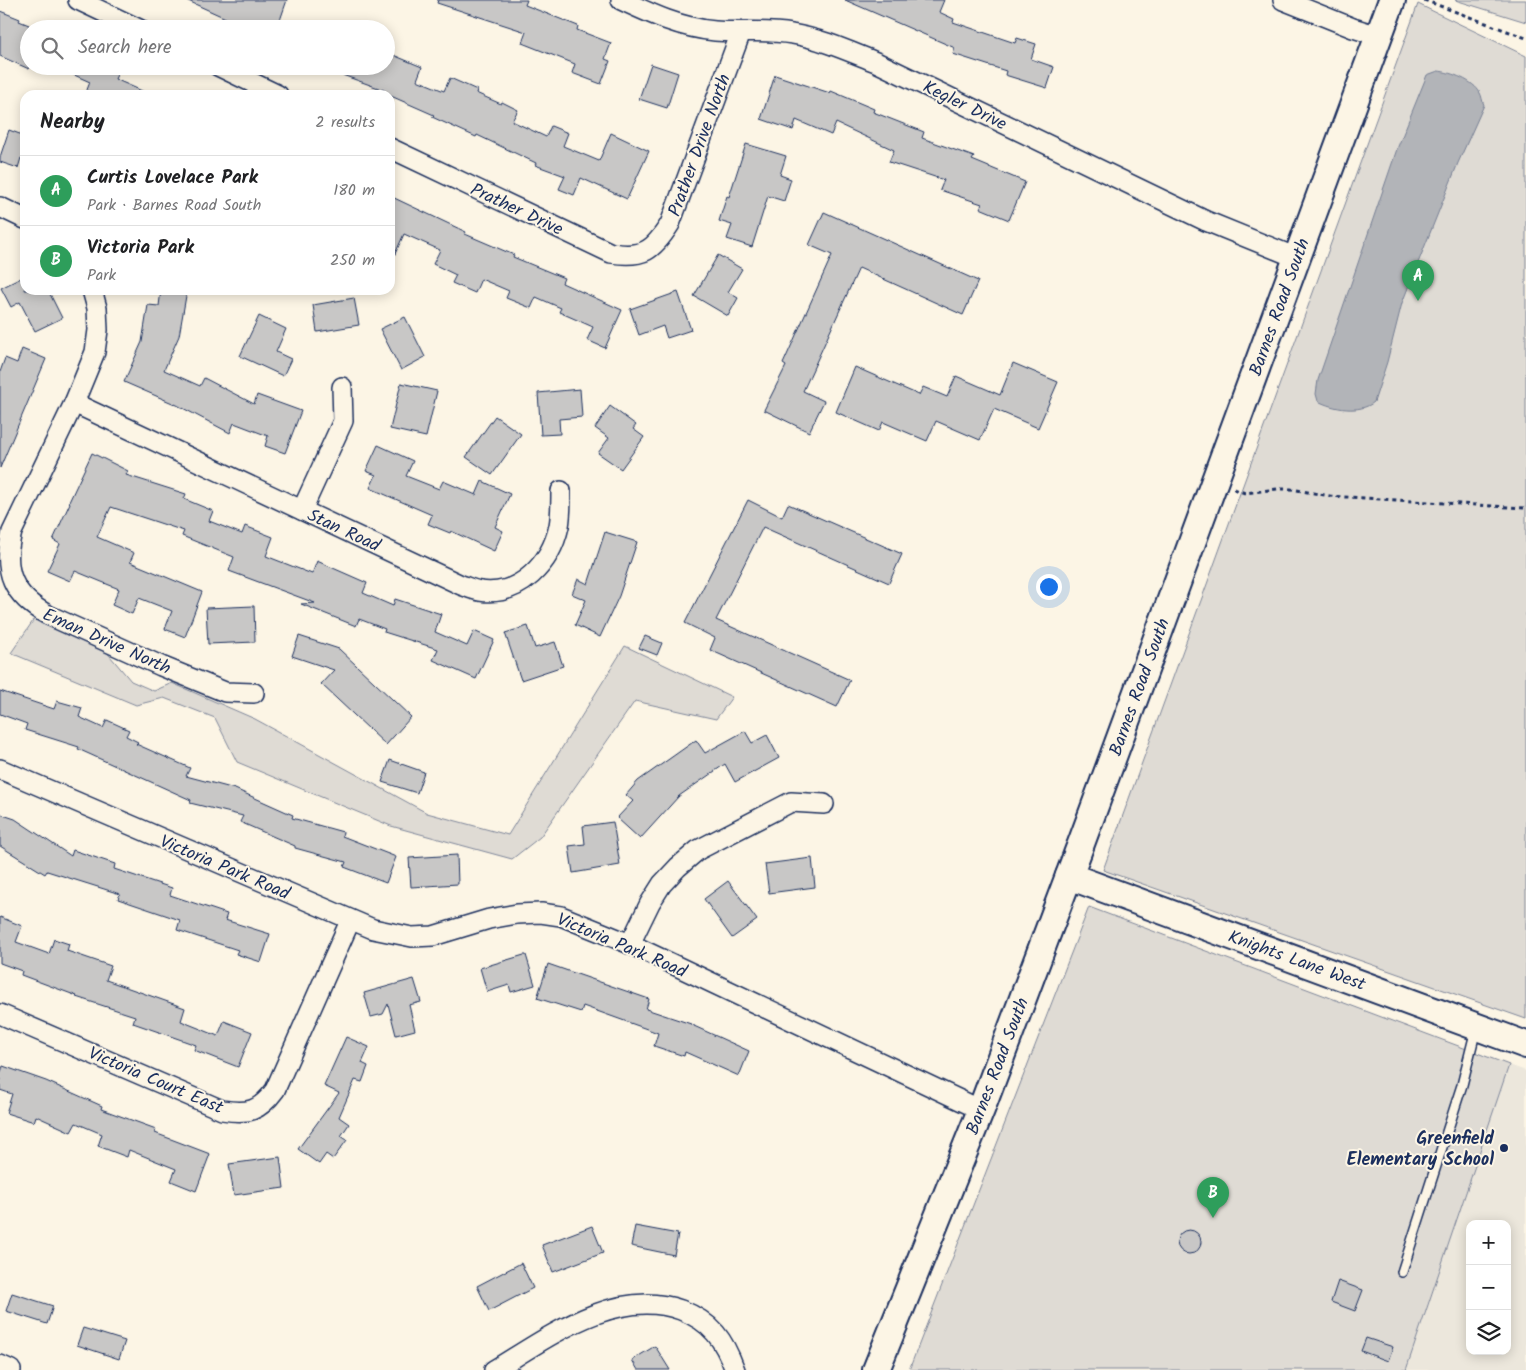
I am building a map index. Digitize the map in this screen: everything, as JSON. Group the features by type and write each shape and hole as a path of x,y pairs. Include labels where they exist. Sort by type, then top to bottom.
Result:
{"street":[{"path":"78,0 120,20"},
{"name":"Kegler Drive","path":"620,0 679,25 715,31 772,31 792,34 836,46 876,62 1206,221 1297,258"},
{"path":"1283,0 1353,28 1380,36"},
{"name":"Barnes Road South","path":"876,1370 981,1110 1392,0"},
{"name":"Prather Drive North","path":"647,250 661,239 670,224 741,32"},
{"path":"237,75 268,90"},
{"name":"Prather Drive","path":"395,150 611,253 630,256 647,250"},
{"path":"0,207 20,217"},
{"name":"Eman Drive North","path":"93,295 97,308 98,330 95,352 74,403 12,532 8,550 9,568 18,591 23,598 48,616 161,666 225,692 254,693"},
{"path":"302,510 343,421 342,387"},
{"name":"Stan Road","path":"74,403 461,585 480,591 501,590 519,586 535,573 549,554 559,526 561,491"},
{"name":"Victoria Park Road","path":"0,769 350,921 373,929 412,937 433,936 489,919 517,914 541,913 561,916 630,944 981,1110"},
{"path":"630,944 662,884 698,850 791,802 824,804"},
{"name":"Knights Lane West","path":"1069,876 1526,1045"},
{"name":"Victoria Court East","path":"0,1014 222,1110 242,1113 254,1110 266,1103 275,1090 350,921"},
{"path":"494,1370 555,1334 587,1318 625,1305 651,1303 670,1306 690,1313 704,1321 716,1333 727,1349 735,1370"},
{"path":"0,1365 11,1370"}],"lane":[{"path":"1402,1272 1462,1085 1476,1026"}],"path":[{"path":"1424,0 1526,38"},
{"path":"1214,481 1245,493 1291,489 1330,496 1526,508"}],"shaded area":[{"path":"1455,0 1526,0 1526,22"},
{"path":"1418,4 1526,56 1526,1019 1103,870"},
{"path":"1438,71 1455,75 1468,81 1480,93 1484,105 1458,163 1402,303 1387,362 1374,402 1368,406 1354,409 1331,406 1318,401 1316,394 1318,380 1397,149 1427,75"},
{"path":"35,618 105,650 131,681 154,691 172,683 255,719 427,813 508,835 625,646 732,697 716,719 635,701 540,837 512,859 391,826 237,762 215,718 164,698 136,705 11,653"},
{"path":"1089,907 1509,1065 1406,1370 909,1370"},
{"name":"Greenfield Elementary School","path":"1509,1065 1526,1071 1526,1370 1406,1370"}],"building":[{"path":"186,0 287,0 280,20 230,20"},
{"path":"438,0 527,0 525,5 578,26 577,30 611,43 605,59 610,61 601,84 572,73 575,64 522,43 526,32 437,3"},
{"path":"845,0 944,0 939,12 954,19 953,22 1015,43 1017,38 1036,44 1031,59 1054,67 1047,88 1005,75 1006,71 953,54 955,48"},
{"path":"0,11 20,19 20,65 0,56"},
{"path":"395,56 422,67 417,80 444,91 450,78 477,90 476,93 518,110 512,121 546,137 551,126 568,133 563,146 599,161 611,133 649,151 627,199 581,178 574,195 559,189 565,176 535,165 536,163 477,135 476,137 432,117 434,115 395,98 395,90 384,90 342,75 395,75"},
{"path":"651,64 678,73 667,108 639,99"},
{"path":"74,75 117,75 115,79 140,90 87,90 90,82"},
{"path":"775,75 830,93 831,91 874,109 873,112 924,132 922,138 974,157 972,160 1025,182 1009,220 980,208 982,204 940,190 944,180 889,162 894,150 836,123 831,135 796,120 793,130 761,119"},
{"path":"9,130 20,134 20,161 18,168 0,162"},
{"path":"746,144 786,156 780,175 791,179 784,201 768,196 752,247 727,239 732,225 719,221"},
{"path":"395,198 466,232 465,234 514,255 513,257 564,278 562,283 622,310 605,348 587,340 593,327 559,312 561,308 536,297 531,308 506,298 509,291 481,279 475,293 452,283 456,275 433,264 440,250 404,234 395,254"},
{"path":"824,212 978,281 963,315 859,268 803,391 824,401 809,432 764,410 786,366 783,364 832,255 809,245"},
{"path":"718,255 742,269 728,292 738,298 728,316 694,296"},
{"path":"20,278 20,295 50,295 62,318 35,331 20,302 11,307 1,288"},
{"path":"678,292 691,330 667,338 663,326 639,335 630,309"},
{"path":"160,295 186,295 179,336 164,370 200,386 204,378 254,404 257,395 301,411 285,453 265,446 268,436 234,423 230,433 177,405 124,382 142,342 148,305 159,306"},
{"path":"354,298 359,325 317,332 313,305"},
{"path":"259,316 286,329 276,352 291,359 283,376 240,356"},
{"path":"405,317 425,357 401,370 380,329"},
{"path":"22,349 46,359 0,468 0,372 5,358 17,363"},
{"path":"1013,363 1058,382 1038,428 994,409 980,440 936,421 927,441 883,422 879,431 836,412 855,367 919,395 923,387 947,397 956,376 1000,395"},
{"path":"401,383 437,391 426,437 390,429"},
{"path":"580,389 582,417 559,419 560,434 541,435 538,393"},
{"path":"610,406 636,425 633,429 644,437 621,469 598,453 609,438 595,428"},
{"path":"495,416 521,434 492,475 466,457"},
{"path":"378,445 413,461 406,476 439,489 443,481 476,495 482,481 510,494 495,527 503,531 494,551 451,531 450,533 428,524 432,515 370,488 376,475 366,471"},
{"path":"92,453 128,471 126,475 186,494 184,499 213,511 209,521 242,534 245,526 273,537 266,556 312,574 317,561 367,583 363,593 393,606 395,599 441,614 435,632 467,646 474,631 494,640 476,679 433,660 438,649 384,632 385,629 359,619 356,626 301,604 315,603 229,571 234,557 182,536 184,531 111,507 97,537 134,553 130,562 202,592 185,637 165,629 172,611 139,598 132,614 112,605 119,589 75,571 70,581 47,571 60,544 53,540"},
{"path":"748,500 782,517 788,504 902,554 889,583 763,527 716,620 850,680 837,707 710,650 715,638 685,623"},
{"path":"605,532 637,542 619,596 600,637 575,625 586,600 572,594 578,579 588,584"},
{"path":"254,606 255,642 208,644 206,608"},
{"path":"528,626 535,648 555,642 563,666 521,680 505,633"},
{"path":"299,636 339,649 411,717 386,745 321,684 334,670 292,656"},
{"path":"645,636 662,643 657,655 639,648"},
{"path":"0,691 54,709 57,701 82,708 79,717 103,728 107,720 129,730 126,736 138,742 136,744 190,768 186,776 235,789 293,815 292,818 343,832 342,836 396,857 386,883 344,867 346,862 295,848 295,846 240,822 243,816 190,803 191,800 78,749 79,747 25,730 27,724 0,714"},
{"path":"745,731 752,743 767,735 779,758 735,782 725,764 679,796 640,839 617,818 633,801 626,795 638,781 696,740 705,753"},
{"path":"390,760 424,772 417,793 382,782"},
{"path":"0,814 15,819 71,856 73,850 115,864 114,869 172,888 170,895 227,914 225,920 270,934 261,962 236,954 238,950 177,930 180,920 118,899 120,894 47,871 45,874 0,846"},
{"path":"613,822 620,865 573,873 569,846 585,844 583,826"},
{"path":"457,855 458,884 411,887 409,858"},
{"path":"812,858 815,887 769,893 765,864"},
{"path":"728,881 757,920 732,938 704,899"},
{"path":"0,917 22,926 16,942 49,954 54,939 69,944 67,951 111,966 106,980 185,1008 181,1021 218,1036 224,1021 252,1032 238,1067 194,1050 196,1045 133,1023 135,1016 76,997 21,975 22,971 0,963"},
{"path":"526,955 535,985 511,992 509,985 487,992 480,968"},
{"path":"548,964 649,999 646,1009 694,1025 749,1051 739,1076 685,1052 684,1056 654,1046 658,1033 583,1006 581,1012 537,998"},
{"path":"414,979 421,1002 409,1005 415,1030 396,1035 388,1004 383,1014 371,1017 364,993"},
{"path":"346,1037 369,1047 362,1063 368,1066 362,1082 355,1080 339,1117 349,1124 341,1136 347,1140 333,1159 326,1154 319,1164 298,1149 339,1093 324,1086"},
{"path":"3,1066 46,1081 102,1106 101,1109 156,1129 155,1133 210,1154 196,1191 171,1181 176,1169 129,1150 127,1157 98,1146 102,1134 76,1123 71,1132 36,1116 34,1122 6,1113 12,1094 0,1090 0,1075"},
{"path":"280,1157 284,1188 234,1195 229,1164"},
{"path":"592,1226 603,1253 553,1272 542,1245"},
{"path":"635,1226 678,1234 674,1255 631,1246"},
{"path":"1189,1230 1198,1233 1201,1242 1198,1251 1189,1254 1180,1251 1177,1242 1180,1233"},
{"path":"521,1263 533,1288 489,1311 477,1286"},
{"path":"1338,1281 1363,1290 1355,1311 1331,1302"},
{"path":"12,1293 53,1306 47,1324 6,1311"},
{"path":"83,1328 125,1341 119,1359 77,1345"},
{"path":"1366,1338 1393,1347 1388,1361 1361,1351"},
{"path":"655,1346 670,1370 638,1370 632,1360"}],"place":[{"name":"Curtis Lovelace Park","path":"1418,301"},
{"name":"Greenfield Elementary School","path":"1504,1148"},
{"name":"Victoria Park","path":"1213,1218"}]}
